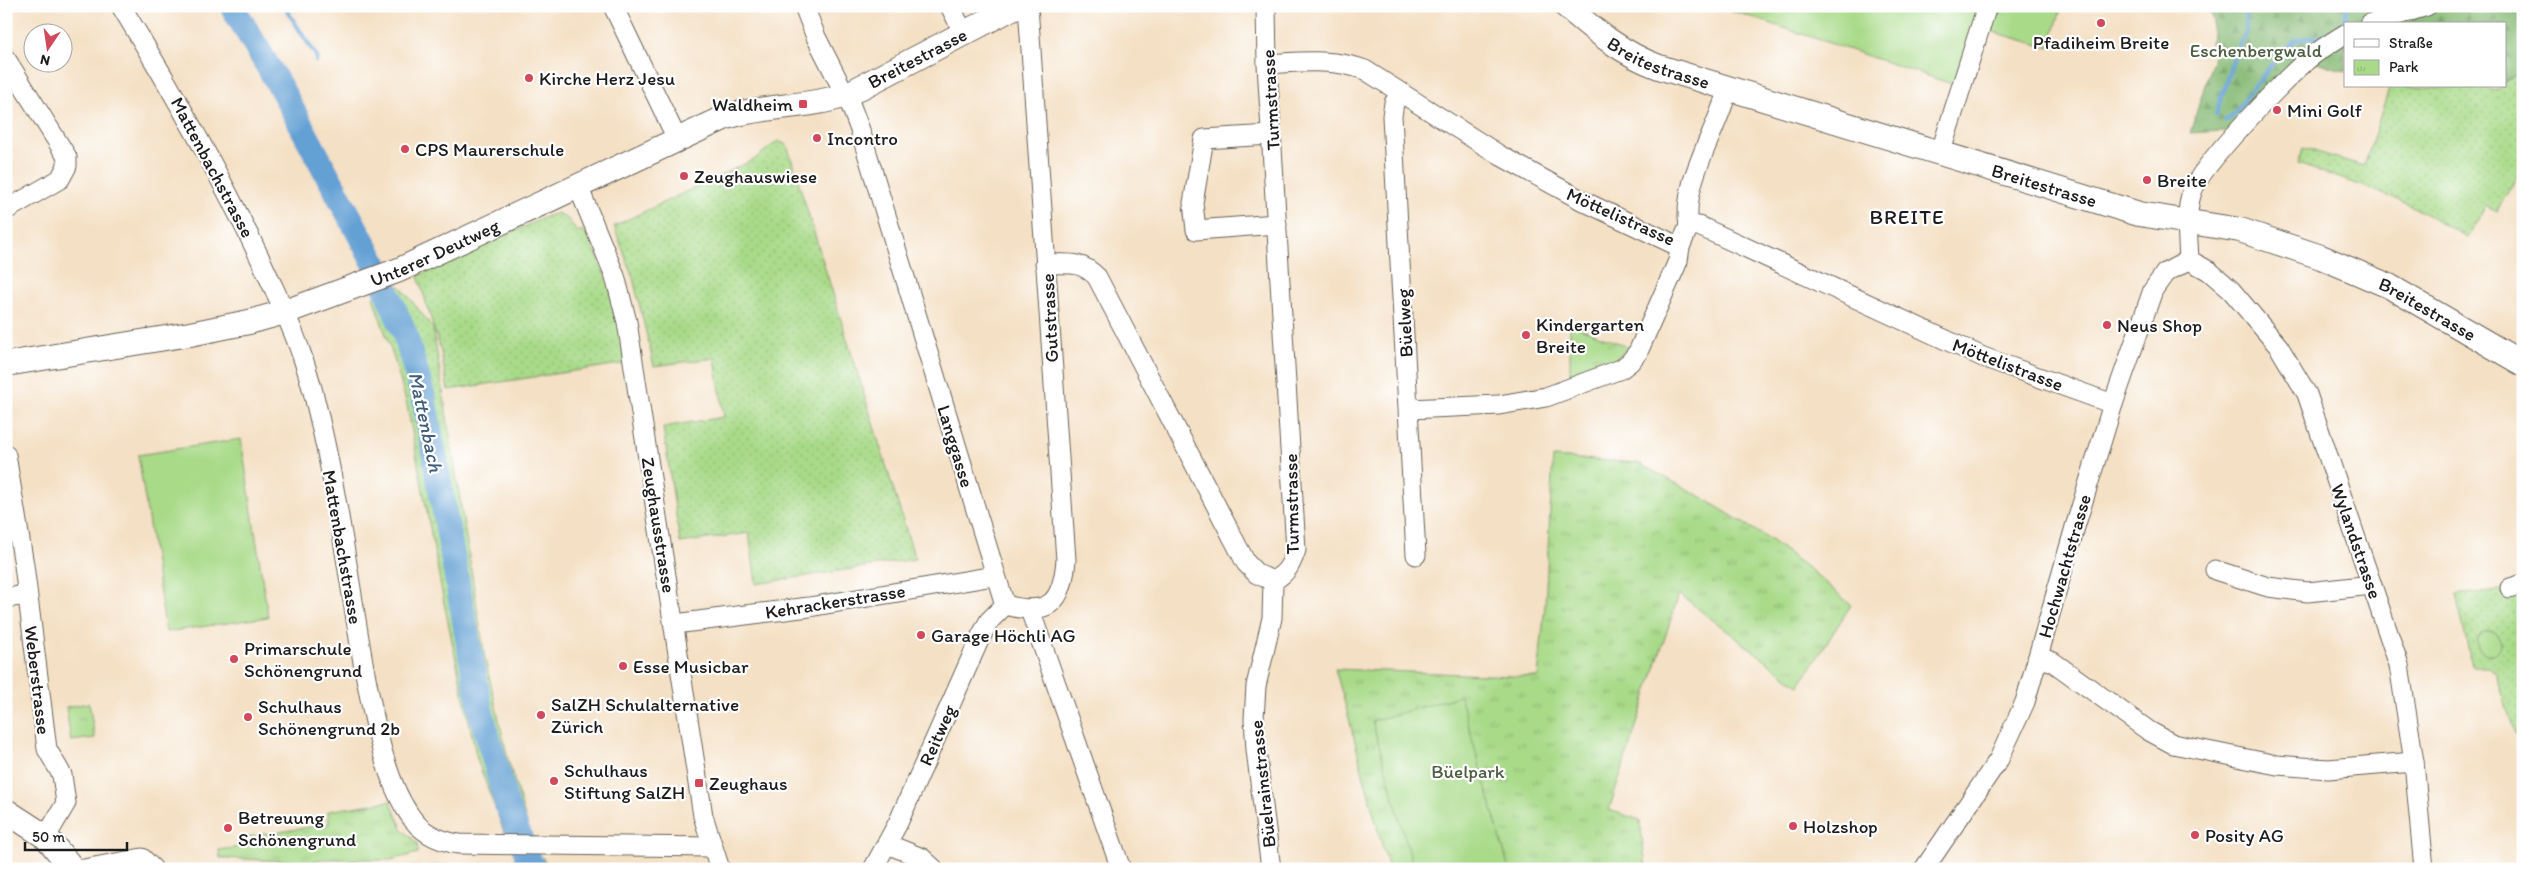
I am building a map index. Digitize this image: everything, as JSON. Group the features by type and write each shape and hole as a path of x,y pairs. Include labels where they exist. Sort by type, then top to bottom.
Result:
{"main road":[{"name":"Breitestrasse","path":"846,95 1016,6"},
{"name":"Breitestrasse","path":"1566,6 1614,45 1641,60 2138,214 2240,230 2321,256 2361,272 2443,316 2523,364"},
{"name":"Unterer Deutweg","path":"6,364 190,334 250,322 285,312 398,270 677,139 743,112 831,100 846,95"},
{"path":"6,811 46,837 73,869"}],"street":[{"name":"Mattenbachstrasse","path":"121,6 183,108 244,225 285,312 302,355 314,394 331,474 373,712 385,756 400,798 409,816 422,830 440,840 459,844 712,848"},
{"path":"612,6 677,139"},
{"name":"Langgasse","path":"804,6 816,37 846,95 873,170 994,576 1005,605"},
{"path":"950,6 964,34"},
{"name":"Gutstrasse","path":"1028,6 1066,560 1064,581 1060,594 1048,606 1030,610"},
{"name":"Turmstrasse","path":"1045,264 1075,263 1088,268 1097,277 1246,563 1257,574 1273,581 1285,574 1292,563 1296,550 1267,64 1266,6"},
{"path":"1940,154 1987,6"},
{"path":"2375,22 2427,6"},
{"path":"2189,260 2188,221 2192,191 2203,173 2240,130 2308,59 2344,35"},
{"path":"6,59 67,157 67,166 60,179 6,210"},
{"name":"Möttelistrasse","path":"1267,64 1328,61 1350,64 1365,70 1501,156 1583,201 1680,247 1689,226 1699,226 1983,357 2112,404"},
{"path":"1689,226 1687,214 1697,169 1728,88"},
{"name":"Büelweg","path":"1401,92 1394,103 1392,116 1416,555"},
{"path":"1271,135 1204,139 1193,203 1196,230 1277,224"},
{"name":"Zeughausstrasse","path":"578,186 615,276 627,322 675,624 703,816 720,869"},
{"path":"1409,409 1499,405 1546,397 1621,369 1638,352 1678,261 1680,247"},
{"name":"Hochwachtstrasse","path":"1924,869 1999,759 2025,702 2112,404 2152,290 2166,273 2189,260"},
{"name":"Wylandstrasse","path":"2189,260 2209,271 2231,290 2279,348 2307,394 2399,665 2414,762 2424,869"},
{"name":"Weberstrasse","path":"6,455 12,530 27,595 47,749 62,775 66,803 46,837"},
{"path":"2215,570 2268,587 2308,592 2372,586"},
{"name":"Kehrackerstrasse","path":"675,624 809,607 831,601 994,576"},
{"name":"Büelrainstrasse","path":"1271,869 1256,750 1254,719 1256,686 1272,618 1273,581"},
{"path":"6,598 27,595"},
{"path":"1005,605 1030,610 1121,869"},
{"name":"Reitweg","path":"873,869 887,844 989,620 1005,605"},
{"path":"2038,657 2053,662 2148,731 2173,744 2277,765 2328,769 2414,762"},
{"path":"887,844 922,858 934,869"},
{"path":"84,869 142,858 153,869"}],"green space":[{"path":"1718,6 2062,6 2049,48 1980,28 1961,87"},
{"name":"Eschenbergwald","path":"2209,6 2523,6 2523,69 2506,82 2506,22 2344,22 2344,71 2308,59 2240,130 2190,133 2214,56 2211,43 2213,22"},
{"path":"2523,69 2523,166 2497,211 2487,205 2467,237 2408,204 2298,164 2303,148 2364,166 2389,88 2496,90 2506,88 2506,82"},
{"name":"Zeughauswiese","path":"778,141 787,145 915,559 756,584 749,533 680,543 663,427 724,417 715,358 654,366 633,278 614,226 755,159"},
{"path":"558,213 569,220 577,232 583,230 600,261 611,294 627,363 448,390 440,348 418,276 545,217"},
{"path":"400,286 433,328 485,658 508,759 531,837 506,838 477,759 444,603 407,405 373,297"},
{"path":"1570,324 1629,347 1613,362 1570,379"},
{"path":"241,439 268,617 166,632 138,455"},
{"name":"Büelpark","path":"1553,457 1638,463 1700,496 1769,539 1811,570 1851,605 1799,686 1679,594 1609,810 1640,820 1646,869 1389,869 1335,669 1538,677 1545,605"},
{"path":"2523,584 2523,733 2515,735 2496,673 2488,666 2472,666 2456,595 2509,589"},
{"path":"2489,631 2497,635 2501,643 2497,651 2489,655 2481,651 2477,643 2481,635"},
{"path":"1460,696 1509,869 1414,869 1372,721"},
{"path":"89,703 95,738 71,741 66,707"},
{"path":"390,801 403,830 417,843 418,853 391,860 325,859 308,862 220,858 219,850 240,847 239,838 329,824 328,811"},
{"path":"515,857 543,858 548,869 385,869 444,865 513,864"}],"waterway":[{"name":"Mattenbach","path":"232,6 282,90 374,262 405,334 424,399 481,712 507,806 533,869"},
{"path":"284,6 317,57 316,61"},
{"path":"2236,53 2245,34 2246,6"},
{"path":"2345,22 2347,6"},
{"path":"2278,57 2295,40 2320,36 2334,31"},
{"path":"2216,114 2234,57"},
{"path":"2225,120 2231,118 2272,64"}],"place":[{"name":"Pfadiheim Breite","path":"2101,23"},
{"name":"Kirche Herz Jesu","path":"529,78"},
{"name":"Waldheim","path":"803,104"},
{"name":"Mini Golf","path":"2277,110"},
{"name":"Incontro","path":"817,138"},
{"name":"CPS Maurerschule","path":"405,149"},
{"name":"Zeughauswiese","path":"684,176"},
{"name":"Breite","path":"2147,180"},
{"name":"Neus Shop","path":"2107,325"},
{"name":"Kindergarten Breite","path":"1526,335"},
{"name":"Garage Höchli AG","path":"921,635"},
{"name":"Primarschule Schönengrund","path":"234,659"},
{"name":"Esse Musicbar","path":"623,666"},
{"name":"SalZH Schulalternative Zürich","path":"541,715"},
{"name":"Schulhaus Schönengrund 2b","path":"248,717"},
{"name":"Schulhaus Stiftung SalZH","path":"554,781"},
{"name":"Zeughaus","path":"699,783"},
{"name":"Holzshop","path":"1793,826"},
{"name":"Betreuung Schönengrund","path":"228,828"},
{"name":"Posity AG","path":"2195,835"}],"district":[{"name":"BREITE","path":"1907,217"}]}
